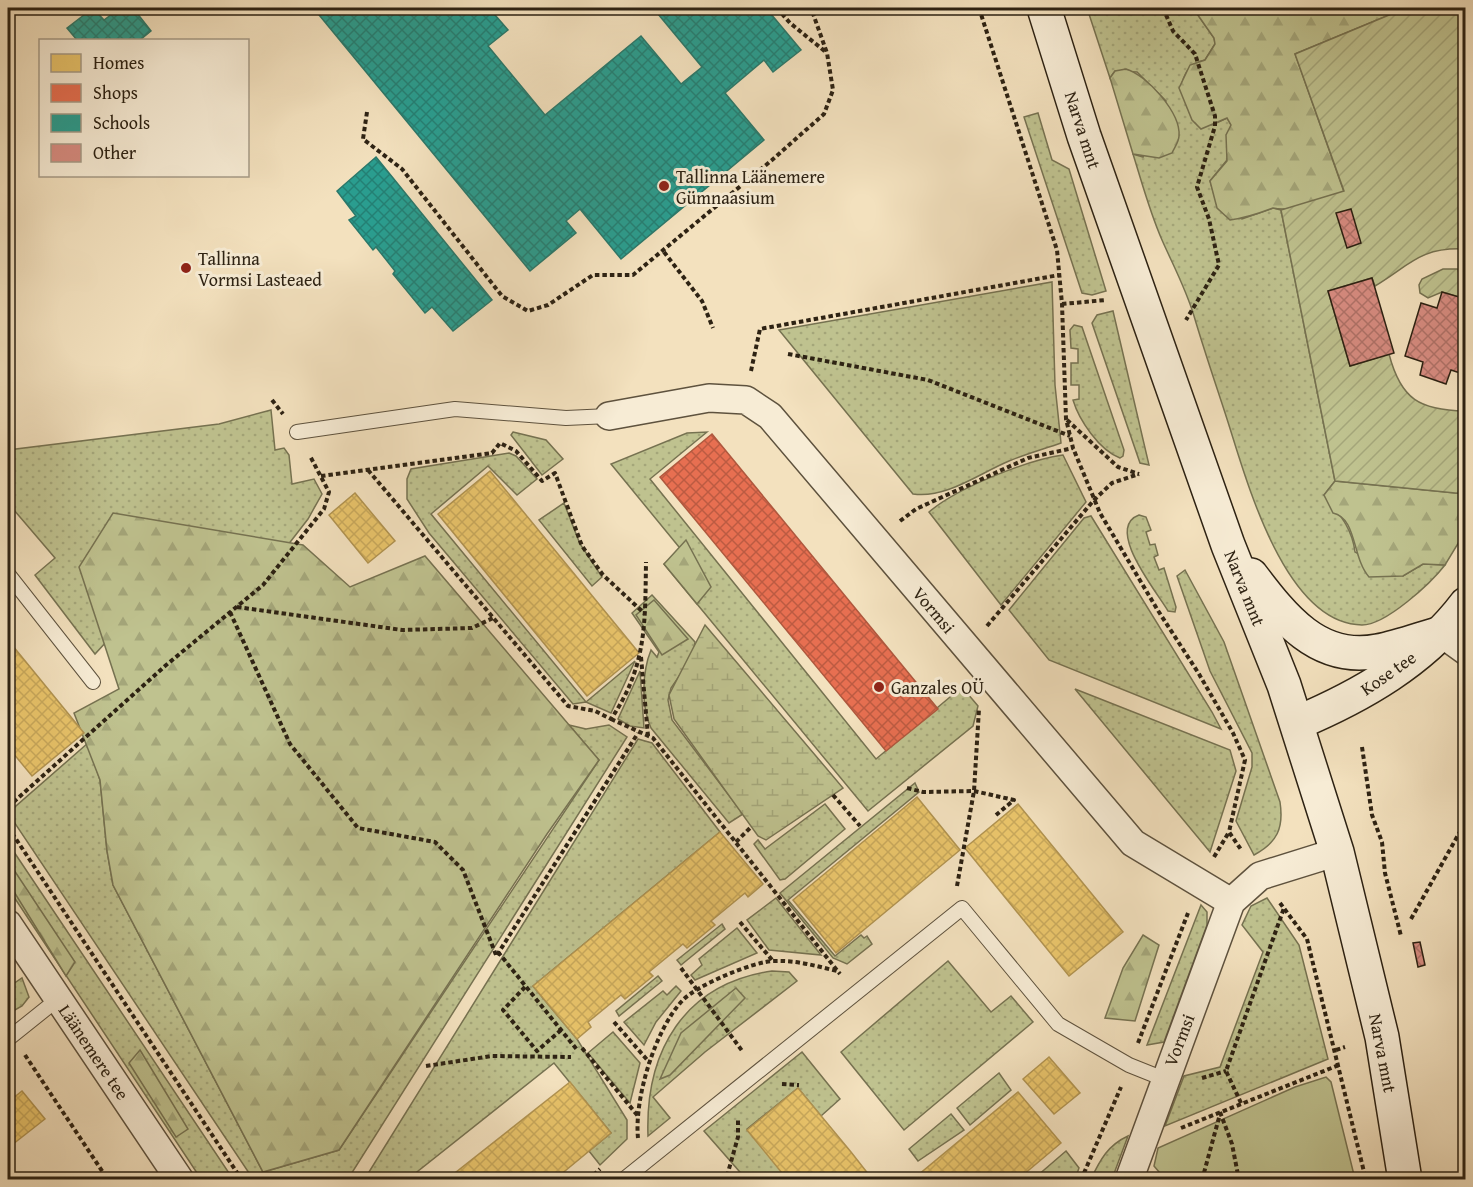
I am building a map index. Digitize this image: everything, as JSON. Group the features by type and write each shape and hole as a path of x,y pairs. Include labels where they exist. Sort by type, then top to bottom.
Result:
{"main road":[{"name":"Narva mnt","path":"1044,8 1084,136 1228,545 1297,723 1337,852 1382,1037 1404,1179"},
{"path":"1228,545 1287,620 1322,645 1338,651 1364,652 1453,642"},
{"name":"Kose tee","path":"1297,723 1376,686 1453,642 1466,604"}],"street":[{"name":"Vormsi","path":"609,416 709,398 746,400 771,416 1133,843 1232,902"},
{"name":"Vormsi","path":"1129,1179 1164,1079 1232,902 1260,876 1337,852"},
{"name":"Läänemere tee","path":"8,924 180,1179"}],"lane":[{"path":"297,432 455,409 566,418 609,416"},
{"path":"8,574 93,682"},
{"path":"623,1179 962,908 1058,1024 1129,1065 1164,1079"},
{"path":"10,1037 58,999"}],"path":[{"path":"777,8 790,23 827,53"},
{"path":"367,112 363,139 402,169 501,296 528,311 548,304 593,275 633,275 664,252 824,114 833,90 827,53 812,8"},
{"path":"979,8 1057,250 1062,304 1066,419 1073,448 1094,500 1157,609 1205,684 1233,733 1245,760 1229,832 1200,882 1110,1116 1081,1179"},
{"path":"1163,8 1173,31 1195,54 1215,116 1215,126 1197,187 1209,219 1219,265 1186,320"},
{"path":"664,252 702,301 713,328"},
{"path":"746,400 760,329 1059,275"},
{"path":"1062,304 1112,300"},
{"path":"788,354 928,380 1070,436"},
{"path":"8,807 165,666 263,585 324,509 328,492 321,476 297,432 272,400"},
{"path":"962,908 956,880 974,791 979,698 968,650 1094,500 1112,483 1139,474 1118,467 1066,419"},
{"path":"321,476 492,453 500,443 516,451 542,481 555,473 582,546 603,575 645,614"},
{"path":"876,540 916,509 1028,458 1073,448"},
{"path":"368,470 568,706 596,711 638,733 653,738 856,993"},
{"path":"611,719 621,703 641,656 646,562"},
{"path":"236,607 402,630 472,628 494,618"},
{"path":"230,612 290,744 358,828 435,842 463,870 496,955 638,733"},
{"path":"641,656 644,664 644,705 648,737"},
{"path":"1362,747 1372,815 1382,842 1385,873 1401,936"},
{"path":"907,788 923,792 974,791 1014,800 996,815"},
{"path":"833,795 860,826"},
{"path":"1411,919 1466,822"},
{"path":"8,827 242,1179"},
{"path":"736,842 750,828"},
{"path":"1229,832 1307,939 1366,1179"},
{"path":"1241,1103 1226,1071 1284,908"},
{"path":"740,922 773,961"},
{"path":"498,952 561,1030 638,1117"},
{"path":"640,1166 638,1117 641,1094 655,1045 682,1000 736,969 773,961 804,963 838,971"},
{"path":"681,968 757,1071"},
{"path":"525,987 503,1010 537,1051 561,1030"},
{"path":"615,1022 650,1063"},
{"path":"10,1037 108,1179"},
{"path":"1336,1050 1345,1047"},
{"path":"426,1066 492,1056 571,1057"},
{"path":"1148,1129 1173,1131 1339,1065"},
{"path":"1199,1086 1202,1076 1226,1071"},
{"path":"1202,1179 1220,1112"},
{"path":"1220,1112 1232,1144 1239,1179"},
{"path":"727,1176 738,1137 738,1114"},
{"path":"1185,1126 1188,1116"}],"green space":[{"path":"1087,8 1193,8 1214,38 1215,44 1205,60 1190,67 1182,83 1212,125 1227,118 1231,125 1227,160 1210,181 1218,208 1242,219 1273,208 1281,210 1335,481 1324,495 1348,528 1355,552 1403,576 1423,564 1445,565 1419,592 1383,618 1362,625 1335,618 1311,601 1290,575 1272,544 1245,476 1191,306 1162,240 1133,154 1143,157 1166,101 1137,72 1115,71 1110,78"},
{"path":"1193,8 1406,8 1295,54 1344,192 1300,207 1273,208 1230,220 1217,208 1210,181 1227,161 1226,135 1231,125 1227,118 1201,129 1192,120 1179,88 1190,65 1205,60 1215,44 1214,38"},
{"path":"1406,8 1465,8 1465,249 1450,249 1426,254 1375,286 1372,278 1328,291 1350,366 1389,354 1400,382 1406,392 1415,399 1424,405 1436,408 1465,411 1465,494 1335,481 1281,210 1344,191 1295,54"},
{"path":"1126,69 1153,87 1169,106 1175,117 1179,136 1172,153 1159,158 1133,154 1110,78 1115,71"},
{"path":"1038,113 1052,160 1069,169 1106,291 1092,295 1082,293 1024,117"},
{"path":"1443,269 1458,269 1461,285 1459,297 1442,292 1428,298 1420,293 1419,285 1422,279"},
{"path":"1052,282 1055,385 1061,443 1009,461 938,493 913,494 779,330"},
{"path":"1113,311 1149,465 1140,463 1092,323 1097,315"},
{"path":"1074,325 1082,327 1124,450 1120,458 1112,454 1091,434 1073,400 1079,399 1079,385 1071,385 1071,363 1078,363 1078,349 1071,348 1070,330"},
{"path":"271,410 275,450 284,448 289,455 292,484 314,479 322,494 308,519 260,581 120,627 95,654 35,575 55,558 8,503 8,450 219,424"},
{"path":"513,432 546,440 563,459 542,475 511,435"},
{"path":"707,432 650,479 876,759 962,687 978,706 973,726 868,811 664,564 685,547 679,547 611,464 687,433"},
{"path":"509,453 516,456 537,479 517,495 488,466 431,514 586,702 573,704 429,533 407,499 407,479 411,469"},
{"path":"1063,455 1086,502 1001,605 929,512 957,494 993,476"},
{"path":"1335,481 1465,494 1465,532 1445,565 1423,564 1403,576 1369,577 1346,522 1341,516 1333,513 1324,495"},
{"path":"564,503 580,544 602,577 592,586 539,520"},
{"path":"113,513 303,545 350,587 425,556 599,760 547,834 339,1150 263,1172 113,885 100,780 74,713 119,689 79,567"},
{"path":"1139,515 1146,517 1151,530 1146,532 1150,545 1155,544 1158,555 1154,557 1159,570 1164,568 1176,607 1175,612 1168,611 1136,561 1130,546 1127,533 1130,522"},
{"path":"1091,516 1221,729 1049,660 1009,610 1084,518"},
{"path":"686,540 711,587 697,604 664,564"},
{"path":"1185,570 1224,642 1280,802 1281,820 1277,834 1268,845 1254,855 1236,821 1252,767 1252,753 1210,671 1177,576"},
{"path":"652,595 695,642 693,656 671,688 668,700 672,720 743,814 729,823 651,728 648,720 644,700 646,669 651,650 657,657 659,652 632,613"},
{"path":"654,600 688,639 662,655 636,615"},
{"path":"705,625 843,788 766,840 758,836 674,719 669,695"},
{"path":"635,661 611,713 586,702"},
{"path":"640,671 644,728 630,726 618,719"},
{"path":"1075,689 1230,750 1236,771 1210,852"},
{"path":"569,725 586,729 609,725 627,737 348,1179 253,1179 8,813 88,743 100,780 113,885 263,1172 339,1150 599,760"},
{"path":"638,739 652,743 720,832 533,986 577,1039 627,1120 627,1139 600,1165 589,1151 611,1133 554,1063 408,1179 364,1180"},
{"path":"915,783 919,792 788,900 835,956 861,935 864,938 867,936 872,944 847,964 833,958 780,893"},
{"path":"825,804 845,829 785,879 780,880 754,844 758,840 765,849"},
{"path":"8,843 233,1179 201,1179 8,888"},
{"path":"8,861 75,962 66,976 8,882"},
{"path":"776,898 821,955 769,950 747,920"},
{"path":"1267,898 1299,945 1328,1059 1165,1126 1184,1076 1220,1067 1263,952 1242,925 1251,906"},
{"path":"1201,905 1207,912 1207,925 1164,1042 1147,1045"},
{"path":"722,924 725,929 681,965 677,960"},
{"path":"737,928 757,953 695,980 691,975 702,965 699,959"},
{"path":"1143,935 1159,945 1135,1021 1105,1018 1123,968"},
{"path":"948,961 991,1012 1011,996 1033,1022 904,1130 841,1052"},
{"path":"772,971 789,972 797,981 705,1052 653,1097 670,1118 648,1136 649,1105 654,1076 663,1050 676,1026 693,1007 715,990 741,978"},
{"path":"658,976 662,981 619,1016 616,1011"},
{"path":"22,978 29,997 22,1006 8,1014 8,983 10,986"},
{"path":"676,986 681,991 656,1022 644,1045 624,1022 663,991 667,995"},
{"path":"736,988 745,998 670,1075 660,1079 681,1033"},
{"path":"613,1032 640,1063 630,1103 588,1053"},
{"path":"140,1050 188,1129 176,1137 129,1063"},
{"path":"802,1052 840,1099 821,1116 798,1088 747,1129 788,1179 746,1179 704,1131"},
{"path":"999,1073 1011,1090 970,1125 957,1108"},
{"path":"1326,1077 1331,1082 1355,1179 1165,1179 1154,1166 1158,1148 1295,1087"},
{"path":"951,1114 964,1130 918,1161 909,1149"},
{"path":"1128,1136 1112,1179 1091,1179 1105,1154"},
{"path":"1066,1151 1079,1168 1075,1179 1040,1179 1037,1176"}],"building: Homes":[{"path":"490,471 639,653 587,696 438,514"},
{"path":"355,493 395,541 368,563 329,515"},
{"path":"8,640 84,733 32,776 8,747"},
{"path":"917,797 960,850 836,953 793,900"},
{"path":"1018,804 1123,932 1069,976 965,848"},
{"path":"720,832 763,884 748,897 745,893 711,921 715,925 687,948 683,944 649,972 653,976 625,999 621,995 588,1022 591,1027 577,1039 533,986"},
{"path":"1049,1057 1080,1093 1054,1114 1023,1079"},
{"path":"570,1082 611,1133 554,1180 446,1180"},
{"path":"798,1088 873,1180 788,1180 782,1173 747,1130"},
{"path":"22,1091 45,1119 8,1148 8,1102"},
{"path":"1018,1092 1061,1143 1017,1180 912,1180"}],"building: Shops":[{"path":"712,434 938,709 886,751 660,477"}],"building: Schools":[{"path":"93,8 104,20 120,8 133,8 151,31 141,39 76,39 67,28"},
{"path":"317,8 489,8 508,30 488,46 545,115 641,36 681,84 702,67 653,8 766,8 801,50 773,72 764,60 725,93 764,140 621,259 580,209 566,221 576,233 530,271 315,10"},
{"path":"376,157 492,300 453,331 432,307 425,313 393,274 395,271 376,247 373,250 349,220 356,216 337,191"}],"building: Other":[{"path":"1351,209 1361,243 1347,248 1336,213"},
{"path":"1372,278 1394,353 1350,366 1328,291"},
{"path":"1442,292 1466,299 1466,375 1451,370 1446,384 1420,375 1423,362 1405,356 1421,303 1437,308"},
{"path":"1420,942 1425,965 1418,967 1413,943"}],"place":[{"name":"Tallinna Läänemere Gümnaasium","path":"664,186"},
{"name":"Tallinna Vormsi Lasteaed","path":"186,268"},
{"name":"Ganzales OÜ","path":"879,687"}]}
